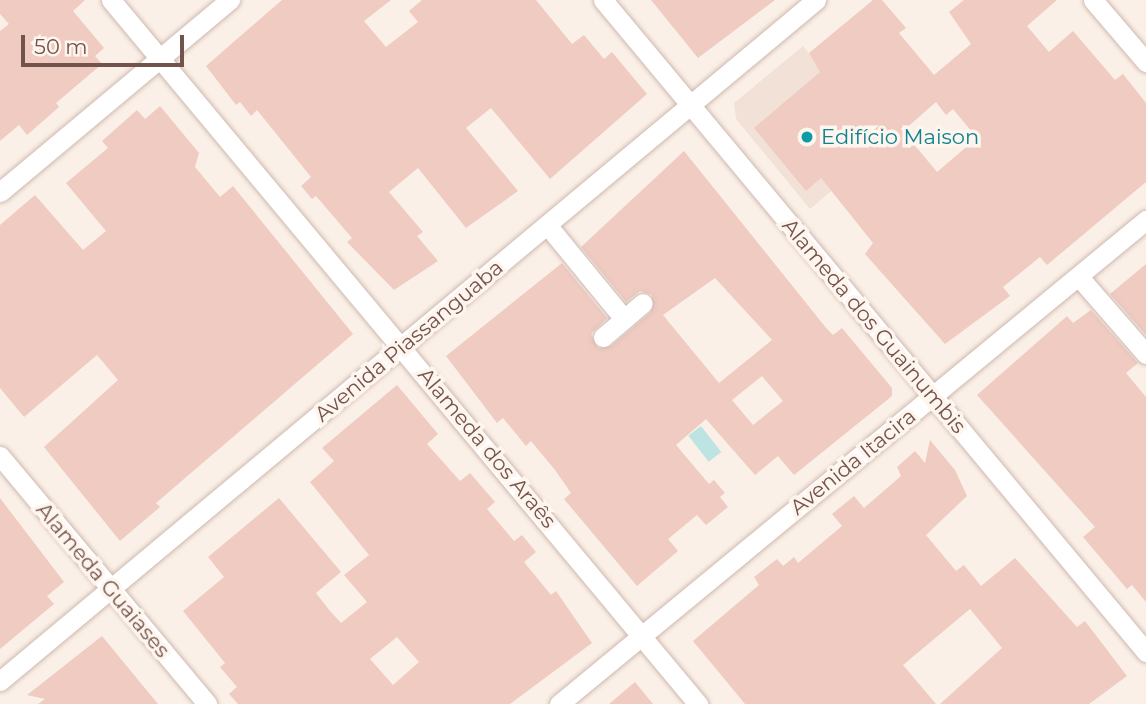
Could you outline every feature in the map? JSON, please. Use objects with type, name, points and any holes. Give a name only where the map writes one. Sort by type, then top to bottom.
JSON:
[{"type":"street","name":"Alameda dos Araês","points":[[111,0],[403,346],[698,704]]},
{"type":"street","points":[[0,192],[230,0]]},
{"type":"street","name":"Alameda dos Guainumbis","points":[[603,0],[1146,652]]},
{"type":"street","name":"Avenida Piassanguaba","points":[[0,681],[816,0]]},
{"type":"street","points":[[1093,0],[1146,62]]},
{"type":"street","name":"Avenida Itacira","points":[[559,704],[1146,220]]},
{"type":"street","points":[[548,226],[624,319]]},
{"type":"street","points":[[1079,276],[1146,354]]},
{"type":"street","points":[[603,337],[643,303]]},
{"type":"street","name":"Alameda Guaiases","points":[[0,456],[207,704]]},
{"type":"shaded area","points":[[803,46],[886,145],[810,209],[736,119],[734,103]]},
{"type":"water","points":[[701,426],[721,452],[709,462],[688,436]]},
{"type":"building","points":[[0,0],[85,0],[73,11],[104,48],[95,56],[102,64],[56,103],[59,107],[27,135],[19,125],[0,141],[0,31],[9,24],[0,14]]},
{"type":"building","points":[[282,0],[391,0],[364,21],[386,47],[418,22],[409,11],[422,0],[536,0],[572,44],[584,35],[604,59],[612,52],[647,94],[550,179],[491,108],[466,128],[518,191],[466,228],[418,168],[389,192],[423,232],[417,236],[438,261],[394,290],[347,242],[352,238],[316,196],[312,199],[301,186],[311,177],[257,110],[251,116],[240,102],[236,105],[206,66]]},
{"type":"building","points":[[651,0],[775,0],[698,58]]},
{"type":"building","points":[[873,0],[882,0],[906,28],[899,33],[934,75],[971,44],[949,12],[964,0],[1057,0],[1027,26],[1049,52],[1073,31],[1115,80],[1123,74],[1146,103],[1146,182],[1047,265],[1040,257],[1003,287],[1010,296],[945,344],[865,254],[873,243],[821,178],[806,191],[754,128],[820,72],[809,53]],"holes":[[[936,102],[946,115],[953,109],[977,138],[937,172],[903,131]]]},
{"type":"building","points":[[160,106],[199,153],[195,167],[220,197],[233,186],[353,334],[156,503],[160,507],[120,541],[44,447],[118,380],[97,355],[24,417],[0,388],[0,225],[35,195],[83,250],[106,231],[66,183],[108,148],[102,141],[137,110],[145,119]]},
{"type":"building","points":[[684,151],[827,329],[833,335],[842,328],[892,388],[892,396],[794,475],[778,456],[755,475],[706,419],[676,445],[709,484],[714,480],[725,493],[720,497],[728,507],[706,525],[697,515],[668,539],[678,551],[637,586],[564,499],[571,493],[531,441],[526,446],[503,418],[497,423],[446,356],[562,263],[607,318],[591,334],[598,348],[611,346],[651,312],[652,295],[640,291],[626,302],[581,247]],"holes":[[[715,278],[772,340],[719,383],[663,315]],[[762,376],[783,401],[753,425],[732,400]]]},
{"type":"building","points":[[1146,264],[1146,335],[1110,294]]},
{"type":"building","points":[[1091,310],[1138,363],[1126,373],[1146,397],[1146,602],[1132,585],[1127,589],[1083,537],[1095,527],[977,395],[1067,316],[1073,323]]},
{"type":"building","points":[[397,385],[438,434],[427,444],[460,481],[470,473],[495,502],[487,509],[514,541],[522,535],[536,552],[524,562],[551,595],[556,591],[592,643],[510,704],[238,704],[229,694],[237,687],[220,667],[225,663],[183,611],[224,577],[208,557],[279,498],[341,572],[316,593],[330,611],[341,623],[367,602],[344,575],[369,555],[310,482],[334,461],[322,448]],"holes":[[[397,637],[419,662],[393,685],[370,659]]]},
{"type":"building","points":[[930,440],[955,470],[967,496],[926,535],[956,571],[964,565],[981,586],[1015,558],[1077,627],[1085,621],[1127,676],[1089,704],[940,704],[1002,648],[970,609],[903,665],[936,704],[745,704],[693,641],[759,585],[754,577],[777,559],[783,566],[794,557],[798,563],[842,526],[832,514],[854,496],[864,508],[901,476],[897,467],[915,451],[925,463]]},
{"type":"building","points":[[0,498],[64,582],[47,596],[54,604],[0,649]]},
{"type":"building","points":[[102,636],[158,704],[38,704],[45,699],[27,695]]},
{"type":"building","points":[[635,682],[653,704],[609,704]]},
{"type":"place","name":"Edifício Maison","points":[[807,137]]}]
